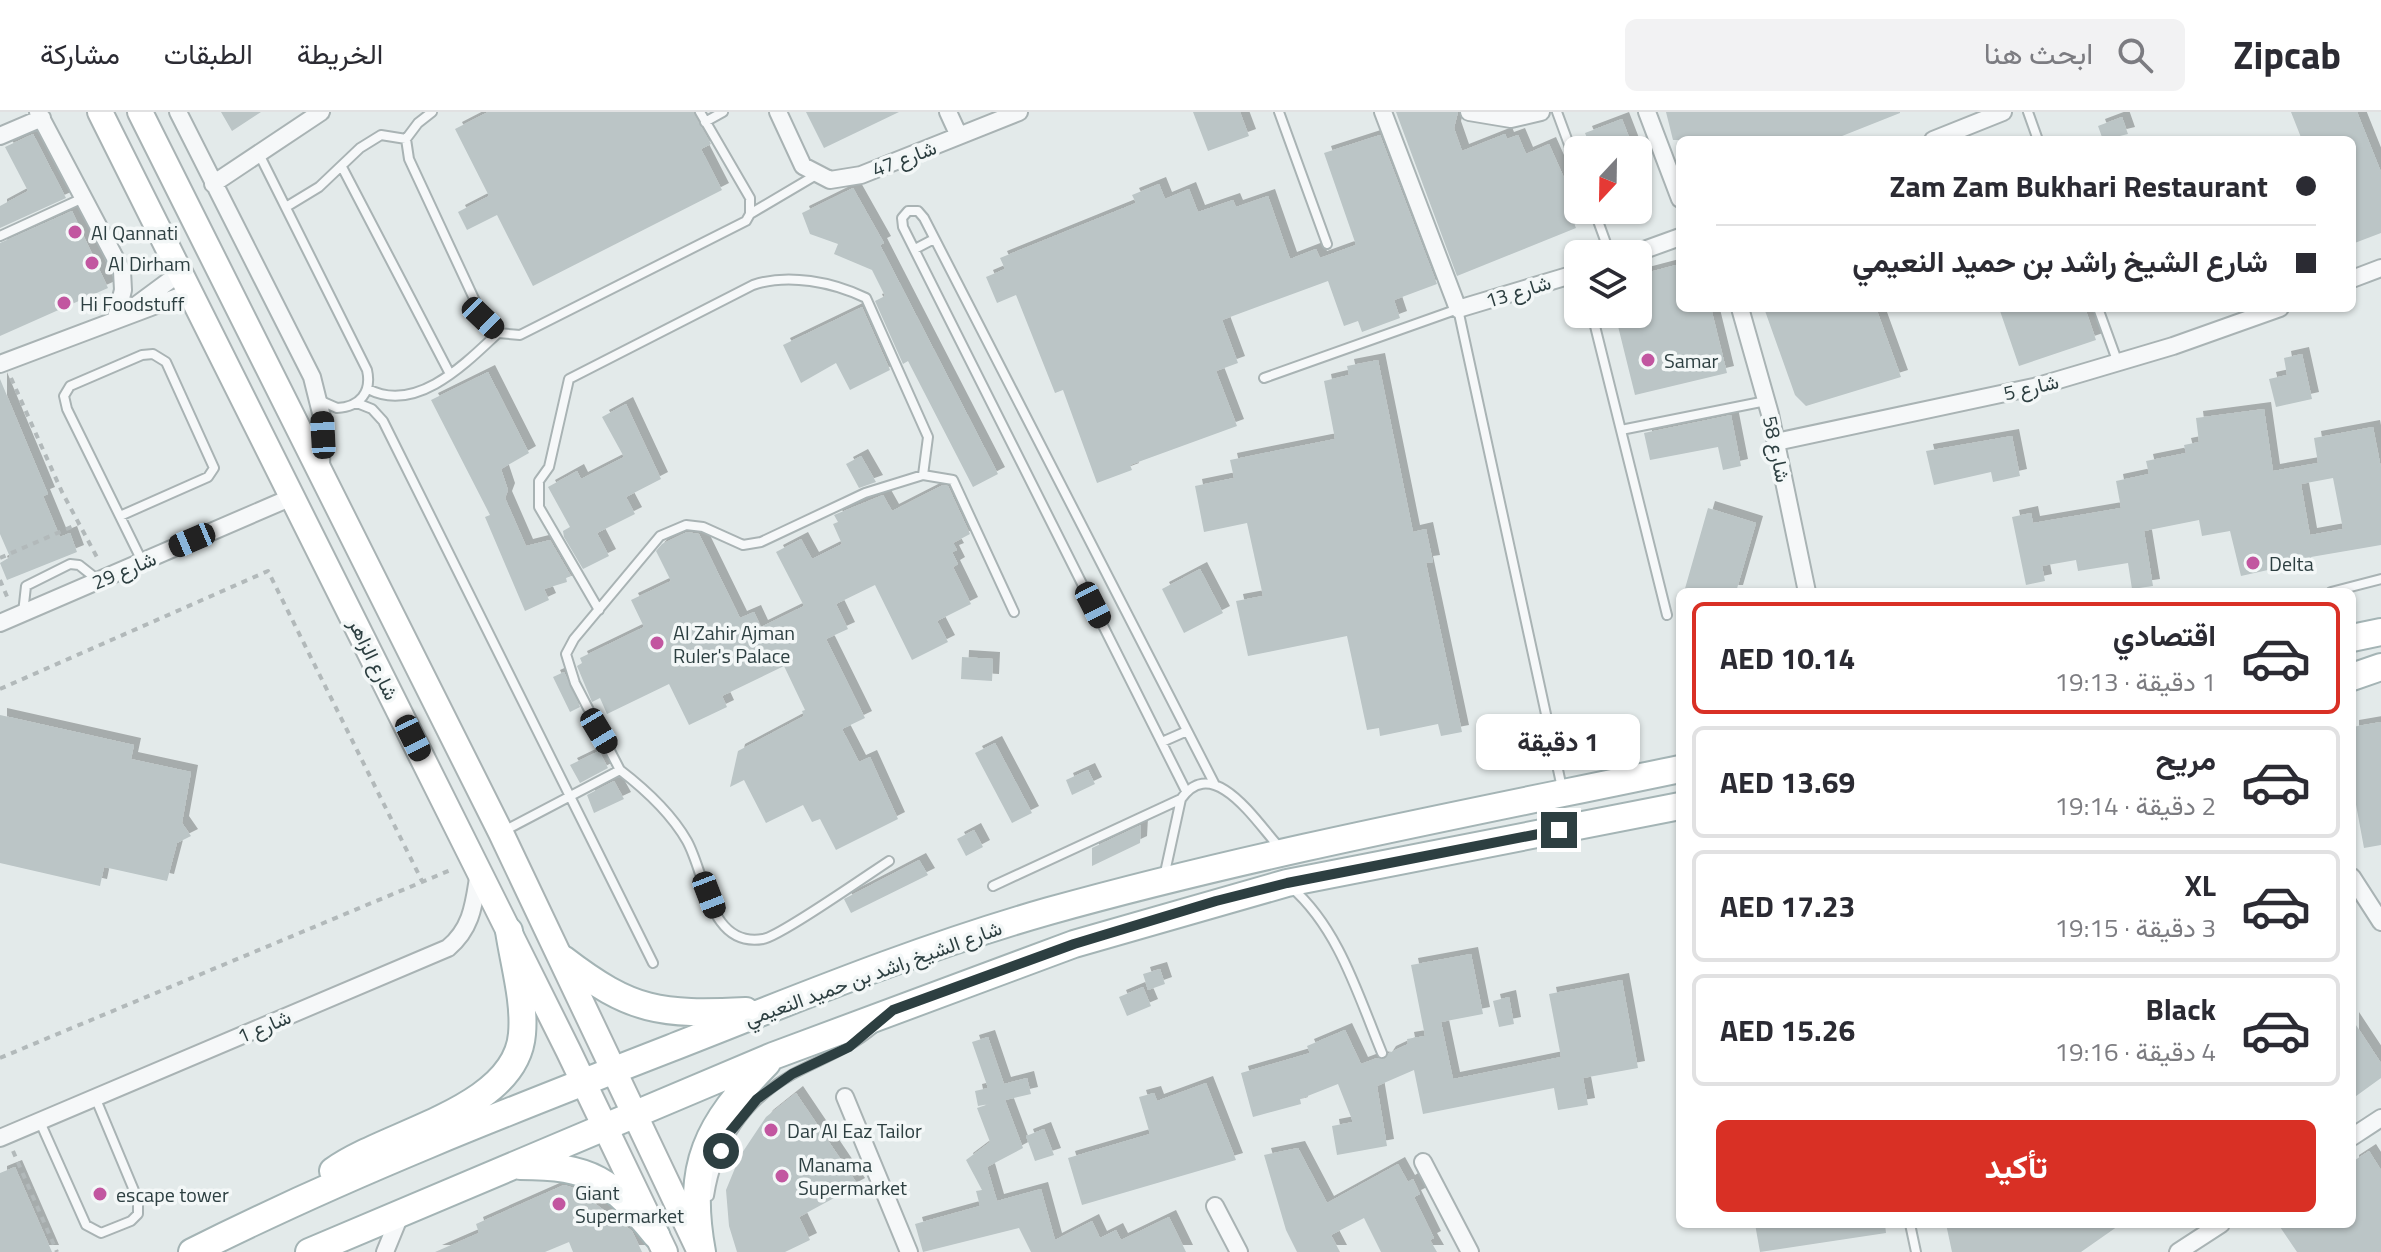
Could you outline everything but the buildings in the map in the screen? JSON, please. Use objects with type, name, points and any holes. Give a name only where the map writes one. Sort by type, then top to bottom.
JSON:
[{"type":"main road","name":"شارع الزاهر","points":[[140,112],[501,833],[634,1113],[704,1244]]},
{"type":"main road","points":[[103,117],[116,113],[130,116],[159,150]]},
{"type":"main road","name":"شارع الزاهر","points":[[103,117],[477,866],[660,1243]]},
{"type":"main road","points":[[338,586],[364,614],[378,616],[389,607]]},
{"type":"main road","points":[[2356,637],[2381,632]]},
{"type":"main road","points":[[2356,678],[2381,667]]},
{"type":"main road","points":[[2356,679],[2381,675]]},
{"type":"main road","name":"شارع الشيخ راشد بن حميد النعيمي","points":[[192,1252],[300,1198],[583,1082],[915,953],[1049,911],[1163,881],[1676,770]]},
{"type":"main road","name":"شارع الشيخ راشد بن حميد النعيمي","points":[[317,1251],[401,1212],[773,1056],[1088,939],[1287,883],[1676,807]]},
{"type":"main road","points":[[300,1198],[365,1151],[479,1099],[498,1085],[518,1053],[522,1038],[509,931]]},
{"type":"main road","points":[[563,959],[615,996],[664,1012],[769,1010]]},
{"type":"main road","points":[[704,1244],[695,1193],[705,1144],[724,1111],[773,1056]]},
{"type":"main road","points":[[508,1167],[566,1167],[601,1179],[624,1196],[660,1243]]},
{"type":"street","points":[[178,112],[312,377],[319,399],[323,435],[321,470]]},
{"type":"street","points":[[213,184],[321,112]]},
{"type":"street","points":[[778,112],[794,153],[816,175]]},
{"type":"street","points":[[948,112],[959,136]]},
{"type":"street","name":"شارع 47","points":[[816,175],[846,180],[1019,112]]},
{"type":"street","points":[[1383,112],[1458,309]]},
{"type":"street","points":[[1469,112],[1511,119],[1541,112]]},
{"type":"street","points":[[1647,112],[1676,188]]},
{"type":"street","points":[[1940,136],[1973,118],[2003,112]]},
{"type":"street","points":[[0,136],[40,115],[122,271],[119,317]]},
{"type":"street","points":[[1652,247],[1676,238]]},
{"type":"street","points":[[2356,277],[2381,268]]},
{"type":"street","name":"شارع 13","points":[[1458,309],[1564,277]]},
{"type":"street","points":[[2,363],[119,317],[186,282]]},
{"type":"street","name":"شارع 58","points":[[1741,312],[1767,401],[1806,588]]},
{"type":"street","name":"شارع 5","points":[[1776,442],[2038,386],[2118,364],[2268,312]]},
{"type":"street","name":"شارع 29","points":[[0,623],[292,497]]},
{"type":"street","name":"شارع 1","points":[[3,1136],[448,948],[458,939],[472,916],[477,866]]},
{"type":"street","points":[[2356,883],[2381,922]]},
{"type":"street","points":[[845,1097],[909,1252]]},
{"type":"street","points":[[2356,1134],[2381,1118]]},
{"type":"street","points":[[1423,1162],[1470,1252]]},
{"type":"street","points":[[1215,1206],[1239,1252]]},
{"type":"street","points":[[385,1252],[401,1212]]},
{"type":"street","points":[[2178,1252],[2215,1228]]},
{"type":"lane","points":[[406,139],[418,123],[432,112]]},
{"type":"lane","points":[[700,112],[750,198],[750,214]]},
{"type":"lane","points":[[705,122],[723,112]]},
{"type":"lane","points":[[1279,112],[1327,244]]},
{"type":"lane","points":[[1557,112],[1566,136]]},
{"type":"lane","points":[[2028,112],[2037,136]]},
{"type":"lane","points":[[286,207],[319,187],[360,148],[381,135],[406,139]]},
{"type":"lane","points":[[406,139],[413,169],[478,308],[498,333],[520,335],[740,226],[750,214],[816,175]]},
{"type":"lane","points":[[259,153],[367,370],[368,389],[357,403]]},
{"type":"lane","points":[[342,167],[450,374]]},
{"type":"lane","points":[[0,236],[84,197]]},
{"type":"lane","points":[[1163,881],[1183,795],[1162,742],[902,223],[908,211],[922,213],[1214,783],[1230,793],[1284,853]]},
{"type":"lane","points":[[915,249],[934,239]]},
{"type":"lane","points":[[599,610],[539,507],[537,494],[539,481],[549,467],[569,379],[753,285],[776,277],[846,288],[866,298],[928,437],[923,475]]},
{"type":"lane","points":[[1264,378],[1458,309],[1563,794]]},
{"type":"lane","points":[[2099,312],[2118,364]]},
{"type":"lane","points":[[1596,328],[1667,615]]},
{"type":"lane","points":[[368,389],[384,397],[413,394],[462,367],[498,333]]},
{"type":"lane","points":[[120,516],[208,477],[214,468],[166,362],[153,354],[142,355],[70,386],[64,396],[64,403],[142,562]]},
{"type":"lane","points":[[319,399],[337,408],[357,403],[372,409],[383,421],[653,963]]},
{"type":"lane","points":[[1621,430],[1767,401]]},
{"type":"lane","points":[[889,861],[765,940],[740,937],[719,922],[687,841],[650,793],[620,770],[575,683],[566,654],[574,639],[660,536],[686,525],[703,527],[743,545],[761,542],[865,493],[923,475],[953,480],[1014,612]]},
{"type":"lane","points":[[23,613],[26,586],[66,566],[79,565],[103,579]]},
{"type":"lane","points":[[2346,588],[2381,579]]},
{"type":"lane","points":[[1162,742],[1187,731]]},
{"type":"lane","points":[[501,833],[620,770]]},
{"type":"lane","points":[[993,886],[1183,795],[1194,785],[1214,783]]},
{"type":"lane","points":[[1287,883],[1319,915],[1330,934],[1382,1053]]},
{"type":"lane","points":[[709,1205],[721,1151],[750,1107],[774,1085],[857,1041],[893,1010]]},
{"type":"lane","points":[[39,1121],[86,1225],[101,1233],[131,1221],[138,1214],[138,1200],[95,1097]]},
{"type":"lane","points":[[1911,1228],[1916,1252]]},
{"type":"lane","points":[[704,1244],[713,1252]]},
{"type":"path","points":[[2,363],[103,579]]},
{"type":"path","points":[[0,558],[78,524]]},
{"type":"path","points":[[0,689],[268,571],[422,881]]},
{"type":"path","points":[[0,1058],[422,881],[477,866]]},
{"type":"path","points":[[3,1136],[57,1252]]},
{"type":"place","name":"Al Qannati","points":[[75,232]]},
{"type":"place","name":"Al Dirham","points":[[92,263]]},
{"type":"place","name":"Hi Foodstuff","points":[[64,303]]},
{"type":"place","name":"Samar","points":[[1648,360]]},
{"type":"place","name":"Delta","points":[[2253,563]]},
{"type":"place","name":"Al Zahir Ajman Ruler's Palace","points":[[657,643]]},
{"type":"place","name":"Dar Al Eaz Tailor","points":[[771,1130]]},
{"type":"place","name":"Manama Supermarket","points":[[782,1176]]},
{"type":"place","name":"escape tower","points":[[100,1194]]},
{"type":"place","name":"Giant Supermarket","points":[[559,1204]]},
{"type":"route","points":[[721,1151],[743,1115],[774,1085],[849,1047],[893,1010],[1004,967],[1145,921],[1287,883],[1559,830]]}]
